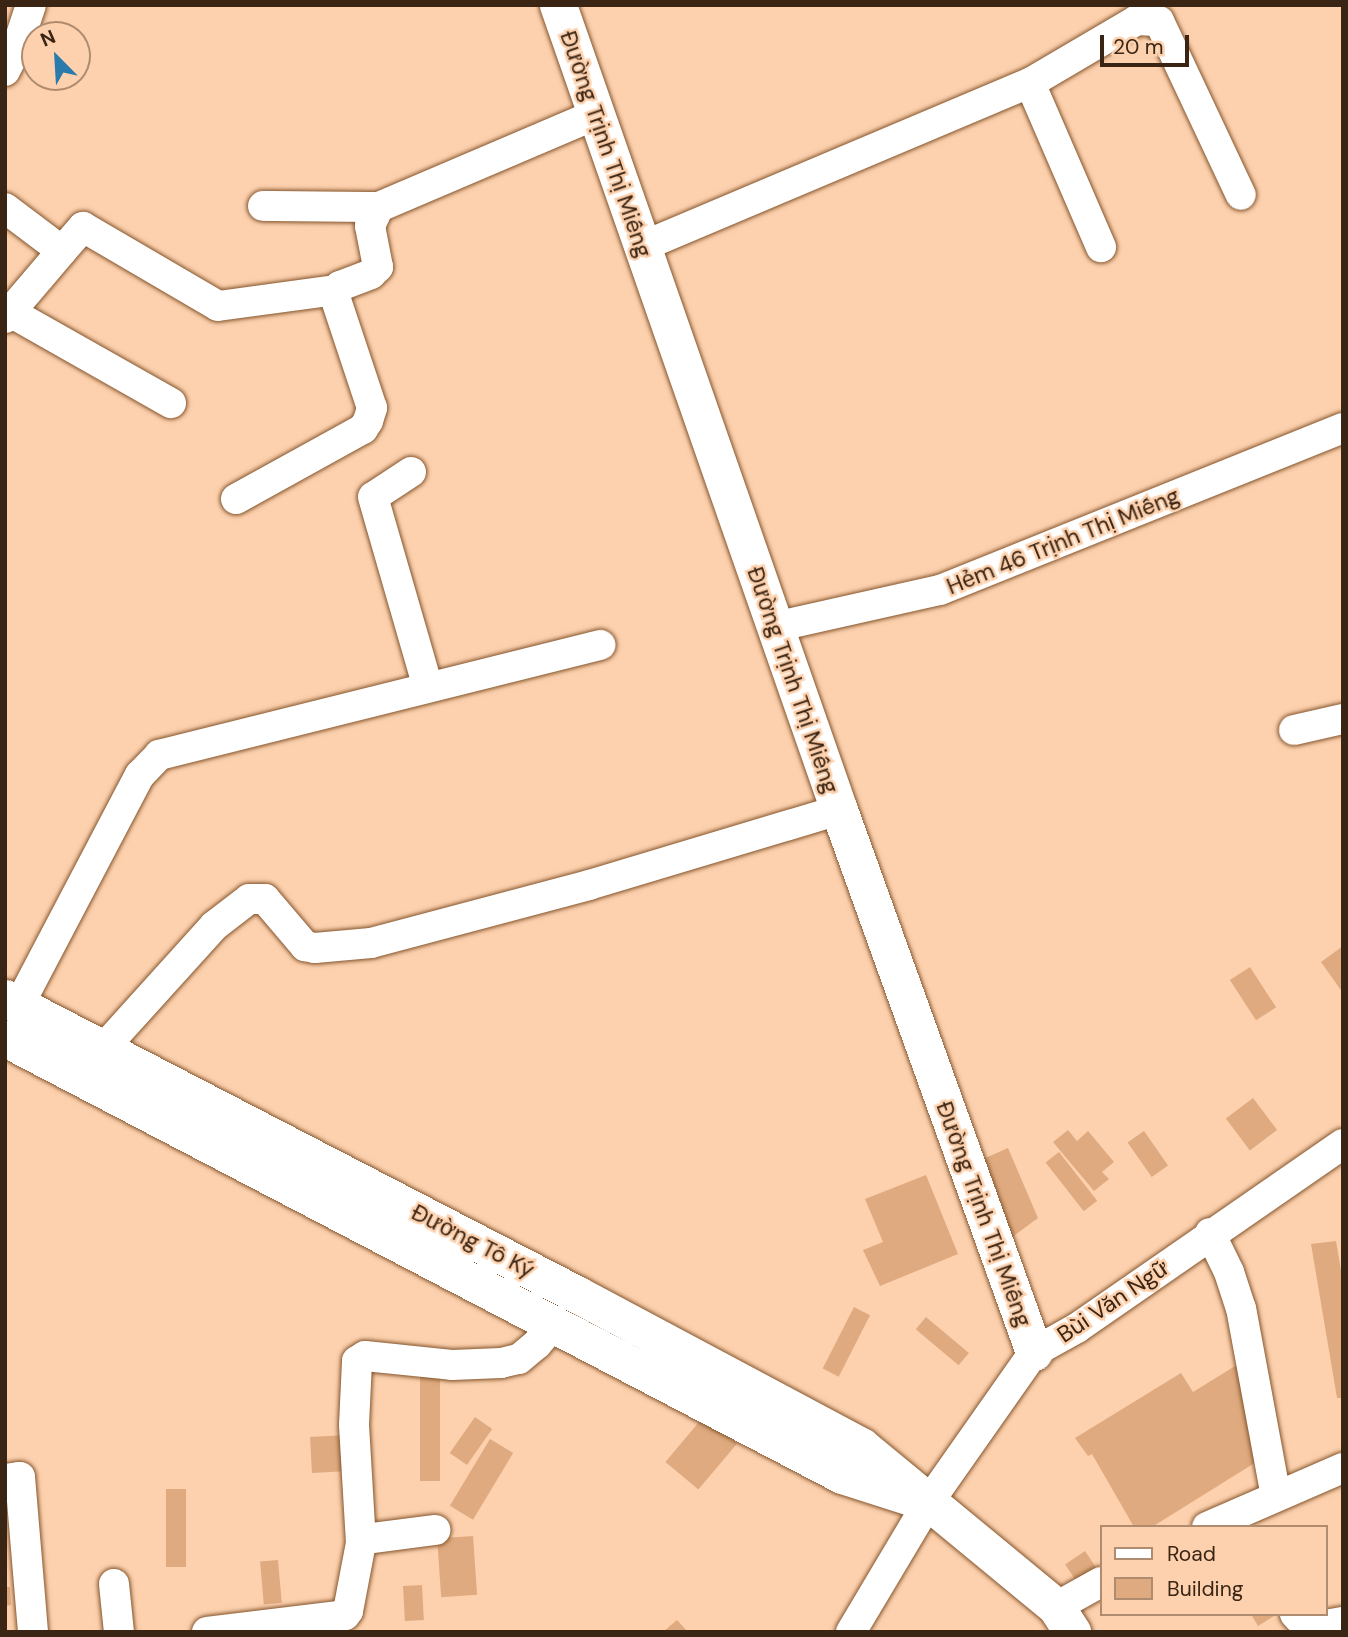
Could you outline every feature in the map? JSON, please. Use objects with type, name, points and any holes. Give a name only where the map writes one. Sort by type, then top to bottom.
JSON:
[{"type":"main road","name":"Đường Trịnh Thị Miếng","points":[[558,5],[774,628],[1034,1352]]},
{"type":"main road","name":"Đường Tô Ký","points":[[12,1002],[578,1295],[849,1439],[1064,1619]]},
{"type":"main road","name":"Đường Tô Ký","points":[[5,1038],[842,1475],[928,1503]]},
{"type":"street","points":[[5,71],[17,47],[31,5]]},
{"type":"street","points":[[641,247],[1030,83],[1137,20],[1159,21],[1241,195]]},
{"type":"street","points":[[1030,83],[1101,247]]},
{"type":"street","points":[[263,206],[379,207],[595,115]]},
{"type":"street","points":[[171,403],[8,315],[83,227],[218,306],[337,290],[378,267],[370,226],[379,207]]},
{"type":"street","points":[[5,208],[62,251]]},
{"type":"street","points":[[236,499],[363,429],[368,421],[372,408],[335,297],[337,290]]},
{"type":"street","name":"Hẻm 46 Trịnh Thị Miếng","points":[[774,628],[940,590],[1343,428]]},
{"type":"street","points":[[411,472],[373,497],[428,687]]},
{"type":"street","points":[[12,1002],[140,775],[159,755],[600,645]]},
{"type":"street","points":[[1294,730],[1343,719]]},
{"type":"street","points":[[102,1049],[214,926],[249,899],[265,899],[306,946],[315,948],[372,943],[589,885],[839,810]]},
{"type":"street","name":"Bùi Văn Ngữ","points":[[851,1632],[928,1503],[1034,1352],[1077,1328],[1343,1143]]},
{"type":"street","points":[[1210,1233],[1241,1308],[1276,1496]]},
{"type":"street","points":[[208,1632],[345,1615],[348,1611],[361,1543],[354,1425],[354,1366],[365,1356],[453,1365],[500,1363],[519,1359],[537,1344],[554,1324]]},
{"type":"street","points":[[1211,1525],[1343,1468]]},
{"type":"street","points":[[5,1479],[20,1476],[33,1632]]},
{"type":"street","points":[[361,1543],[372,1536],[435,1530]]},
{"type":"street","points":[[1064,1619],[1100,1583]]},
{"type":"street","points":[[114,1584],[119,1632]]},
{"type":"street","points":[[1297,1616],[1308,1628],[1343,1622]]},
{"type":"building","points":[[1343,946],[1343,993],[1321,962]]},
{"type":"building","points":[[1250,967],[1276,1007],[1256,1020],[1230,980]]},
{"type":"building","points":[[1253,1098],[1277,1130],[1250,1150],[1226,1118]]},
{"type":"building","points":[[1068,1130],[1077,1141],[1088,1131],[1114,1162],[1102,1172],[1109,1179],[1094,1191],[1053,1142]]},
{"type":"building","points":[[1144,1131],[1168,1165],[1152,1177],[1128,1142]]},
{"type":"building","points":[[1008,1148],[1038,1218],[1003,1244],[972,1164]]},
{"type":"building","points":[[1059,1152],[1097,1201],[1084,1211],[1046,1162]]},
{"type":"building","points":[[926,1175],[958,1254],[880,1286],[863,1250],[883,1242],[865,1199]]},
{"type":"building","points":[[1336,1241],[1343,1282],[1343,1398],[1337,1398],[1311,1244]]},
{"type":"building","points":[[854,1307],[870,1315],[839,1377],[823,1368]]},
{"type":"building","points":[[926,1317],[969,1353],[959,1365],[916,1329]]},
{"type":"building","points":[[1240,1363],[1261,1459],[1155,1525],[1133,1525],[1092,1454],[1088,1456],[1075,1438],[1181,1373],[1193,1392]]},
{"type":"building","points":[[420,1367],[440,1367],[440,1481],[420,1481]]},
{"type":"building","points":[[704,1416],[737,1444],[698,1490],[665,1462]]},
{"type":"building","points":[[475,1417],[492,1429],[467,1465],[450,1453]]},
{"type":"building","points":[[347,1435],[349,1471],[312,1473],[310,1437]]},
{"type":"building","points":[[490,1439],[513,1453],[473,1520],[450,1506]]},
{"type":"building","points":[[166,1489],[186,1489],[186,1567],[166,1567]]},
{"type":"building","points":[[473,1536],[477,1595],[441,1597],[437,1539]]},
{"type":"building","points":[[1085,1551],[1100,1573],[1080,1587],[1065,1564]]},
{"type":"building","points":[[278,1560],[282,1603],[264,1604],[260,1562]]},
{"type":"building","points":[[422,1585],[424,1620],[405,1621],[403,1586]]},
{"type":"building","points":[[5,1587],[10,1587],[11,1605],[5,1606]]},
{"type":"building","points":[[1252,1616],[1274,1616],[1258,1626]]},
{"type":"building","points":[[677,1620],[688,1632],[663,1632]]}]
